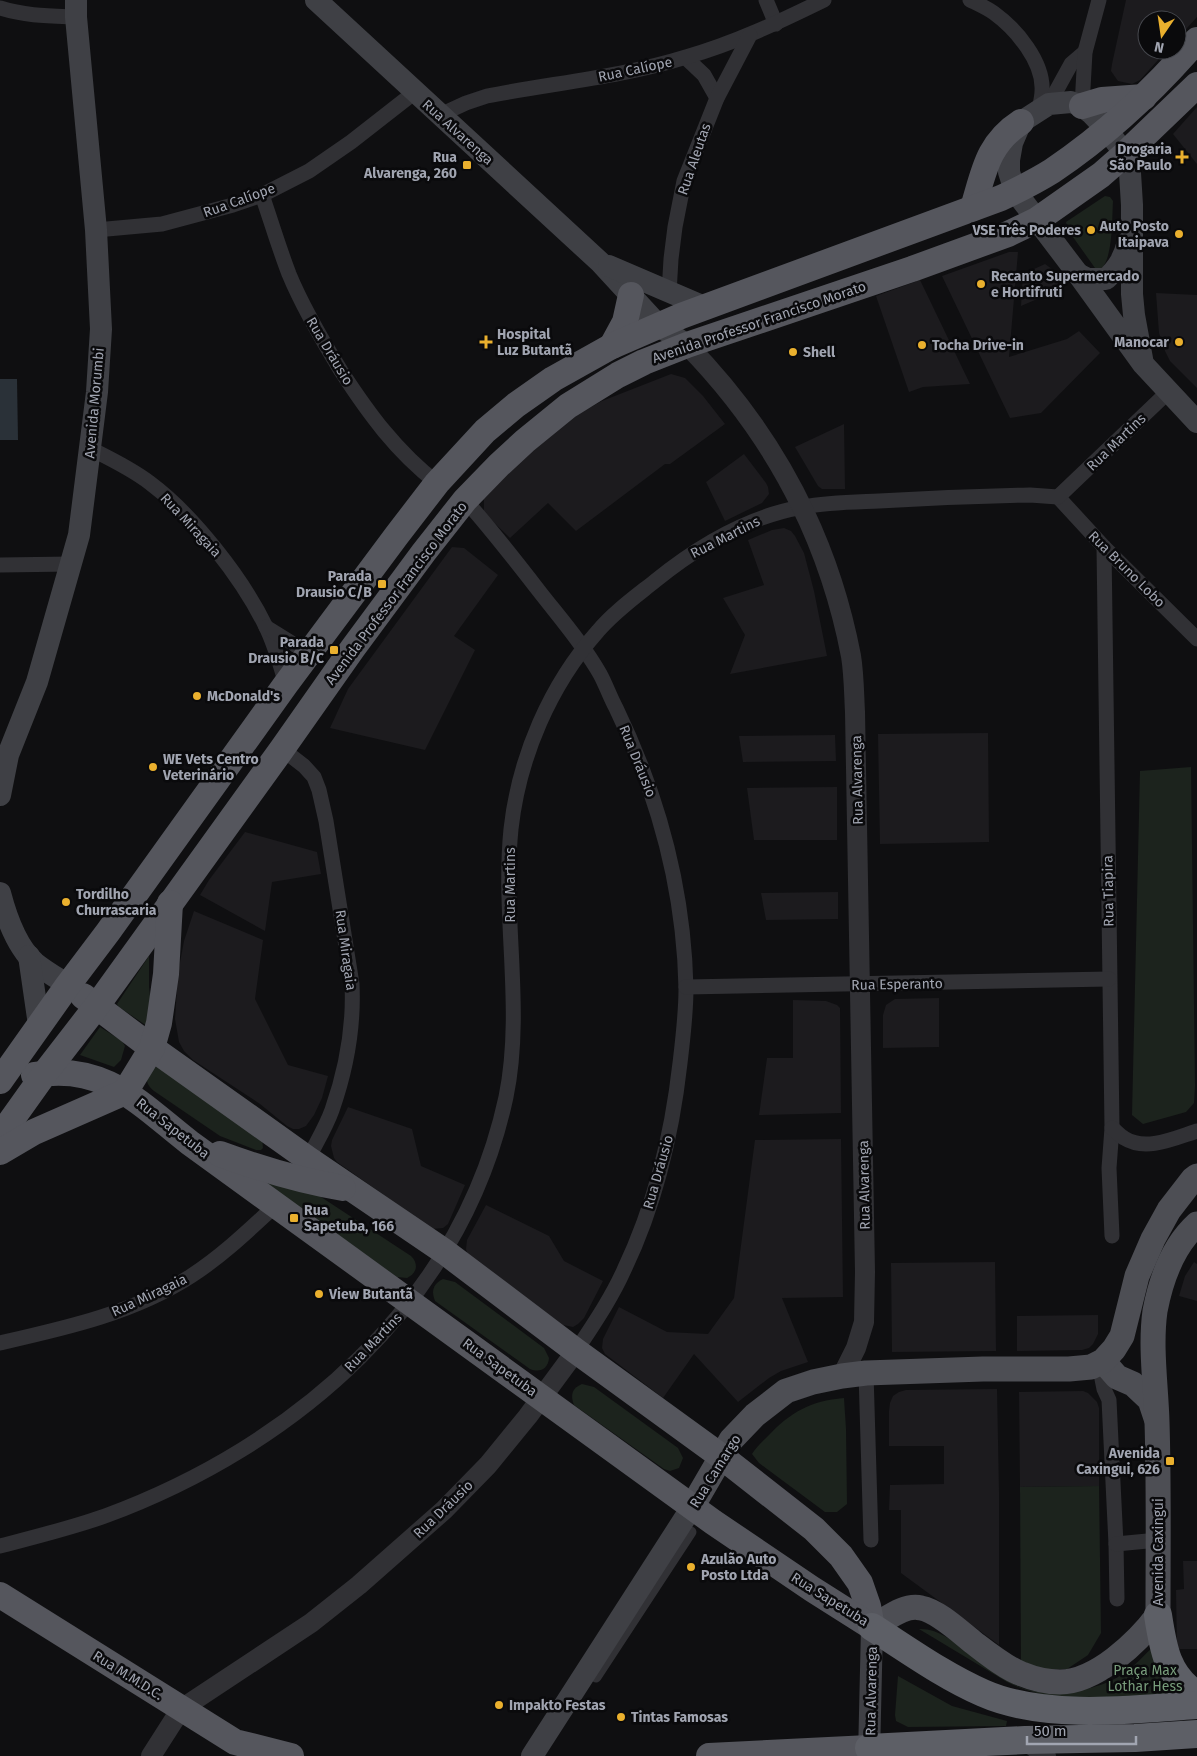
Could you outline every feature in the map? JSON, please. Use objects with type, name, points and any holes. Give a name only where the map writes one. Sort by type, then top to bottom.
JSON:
[{"type":"highway","name":"Avenida Professor Francisco Morato","points":[[0,1081],[311,650],[437,483],[485,431],[516,405],[553,379],[612,346],[659,326],[1001,198],[1050,172],[1107,130],[1144,97],[1197,40]]},
{"type":"highway","name":"Avenida Professor Francisco Morato","points":[[0,1136],[45,1073],[96,1007],[424,552],[465,500],[505,459],[568,406],[644,362],[688,345],[912,269],[1008,234],[1037,220],[1101,175],[1126,154],[1197,85]]},
{"type":"highway","points":[[1082,106],[1102,100],[1144,97]]},
{"type":"highway","points":[[973,208],[987,162],[993,149],[1001,138],[1036,112]]},
{"type":"highway","points":[[612,346],[625,322],[631,295]]},
{"type":"highway","points":[[0,1152],[34,1132],[125,1092],[152,1048],[166,974],[170,904]]},
{"type":"highway","name":"Rua Sapetuba","points":[[68,985],[173,1064],[445,1252],[576,1351],[722,1457],[814,1529],[840,1556],[860,1583],[868,1606],[872,1627]]},
{"type":"highway","points":[[160,1012],[164,1041],[173,1064]]},
{"type":"highway","name":"Rua Sapetuba","points":[[0,1081],[45,1073],[82,1075],[106,1081],[125,1092],[190,1143],[692,1507],[812,1589],[872,1627]]},
{"type":"highway","points":[[190,1143],[264,1170],[308,1182],[354,1190]]},
{"type":"highway","name":"Rua M.M.D.C.","points":[[0,1595],[234,1742]]},
{"type":"highway","points":[[1158,1615],[1164,1650],[1172,1670],[1183,1684],[1197,1695]]},
{"type":"highway","points":[[872,1627],[947,1674],[984,1694],[1014,1703],[1077,1712],[1197,1705]]},
{"type":"highway","points":[[709,1756],[869,1752],[944,1744],[1035,1748],[1197,1734]]},
{"type":"highway","points":[[234,1742],[291,1756]]},
{"type":"highway","points":[[906,1756],[919,1750],[936,1749],[944,1744]]},
{"type":"main road","name":"Rua Alvarenga","points":[[318,1],[602,263],[659,326],[688,345]]},
{"type":"main road","name":"Avenida Morumbi","points":[[0,795],[8,755],[36,682],[79,535],[97,392],[101,330],[96,230],[76,9]]},
{"type":"main road","points":[[1143,364],[1132,294],[1130,179],[1126,154],[1107,130],[1082,106],[1071,102],[1036,112],[1012,144],[1009,172],[1015,191],[1143,364],[1197,422]]},
{"type":"main road","points":[[1078,274],[1088,279],[1106,279],[1124,258],[1132,231]]},
{"type":"main road","name":"Rua Alvarenga","points":[[602,263],[707,308]]},
{"type":"main road","points":[[1,902],[12,929],[29,956],[35,963],[68,985]]},
{"type":"main road","points":[[29,956],[40,1025]]},
{"type":"main road","points":[[1157,1423],[1150,1400],[1133,1384],[1106,1373],[1114,1349],[1122,1336],[1137,1276],[1152,1239],[1169,1210],[1197,1176]]},
{"type":"main road","name":"Avenida Caxingui","points":[[872,1627],[908,1607],[922,1608],[935,1614],[983,1650],[1020,1674],[1042,1680],[1062,1682],[1094,1672],[1115,1659],[1134,1643],[1158,1615],[1157,1423],[1153,1335],[1155,1313],[1165,1273],[1175,1253],[1197,1224]]},
{"type":"main road","name":"Rua Camargo","points":[[532,1756],[692,1507],[731,1440],[756,1415],[786,1391],[813,1382],[854,1375],[983,1369],[1069,1369],[1091,1367],[1106,1373]]},
{"type":"main road","name":"Rua Alvarenga","points":[[869,1752],[872,1627]]},
{"type":"street","points":[[766,0],[776,24]]},
{"type":"street","name":"Rua Calíope","points":[[440,115],[487,96],[637,70],[686,58],[750,35],[824,0]]},
{"type":"street","points":[[970,0],[993,12],[1021,38],[1039,71],[1042,83],[1036,112]]},
{"type":"street","points":[[1082,106],[1085,52],[1099,0]]},
{"type":"street","points":[[0,8],[12,12],[40,16],[76,9]]},
{"type":"street","name":"Rua Aleutas","points":[[669,293],[674,235],[684,181],[717,98],[750,35]]},
{"type":"street","points":[[1036,112],[1056,88],[1071,64],[1085,52]]},
{"type":"street","points":[[686,58],[704,75],[717,98]]},
{"type":"street","name":"Rua Calíope","points":[[96,230],[162,224],[262,195],[309,171],[351,142],[415,92]]},
{"type":"street","name":"Rua Dráusio","points":[[262,195],[289,273],[305,309],[323,342],[366,408],[400,450],[421,471],[437,483]]},
{"type":"street","name":"Rua Alvarenga","points":[[688,345],[708,366],[757,428],[772,450],[802,507],[818,540],[842,615],[851,658],[856,712],[865,1272],[864,1322],[856,1348],[854,1375],[871,1540]]},
{"type":"street","name":"Rua Martins","points":[[0,1546],[102,1517],[144,1500],[232,1457],[272,1431],[331,1386],[376,1342],[410,1302],[445,1252],[472,1201],[488,1160],[506,1096],[510,1074],[513,1038],[508,866],[518,786],[538,726],[559,685],[599,630],[618,611],[679,561],[725,535],[768,516],[802,507],[906,499],[1030,495],[1058,497],[1168,392]]},
{"type":"street","name":"Rua Miragaia","points":[[91,449],[126,466],[151,483],[208,539],[266,627],[286,684]]},
{"type":"street","name":"Rua Bruno Lobo","points":[[1058,497],[1104,547],[1197,639]]},
{"type":"street","name":"Rua Dráusio","points":[[181,1709],[311,1623],[359,1585],[444,1510],[488,1465],[576,1351],[603,1309],[637,1241],[662,1167],[677,1089],[685,1022],[686,987],[672,869],[658,814],[644,770],[601,676],[584,649],[465,500]]},
{"type":"street","name":"Rua Tiapira","points":[[1104,547],[1112,1128],[1109,1168],[1112,1236]]},
{"type":"street","points":[[0,565],[72,564]]},
{"type":"street","name":"Rua Miragaia","points":[[266,627],[295,645],[311,650]]},
{"type":"street","name":"Rua Miragaia","points":[[282,749],[304,766],[314,777],[319,790],[326,821],[352,984],[353,1005],[350,1034],[341,1080],[331,1112],[308,1159]]},
{"type":"street","name":"Rua Esperanto","points":[[686,987],[1109,978]]},
{"type":"street","points":[[1112,1128],[1125,1138],[1144,1143],[1165,1142],[1197,1131]]},
{"type":"street","name":"Rua Miragaia","points":[[0,1343],[92,1320],[176,1286],[215,1259],[276,1205]]},
{"type":"street","points":[[1106,1373],[1116,1544],[1117,1599]]},
{"type":"street","points":[[544,1756],[691,1532]]},
{"type":"street","points":[[1116,1544],[1158,1540]]},
{"type":"street","points":[[151,1756],[181,1709]]},
{"type":"street","name":"Rua M.M.D.C.","points":[[234,1742],[257,1756]]},
{"type":"shaded area","points":[[1126,0],[1197,0],[1197,17],[1187,28],[1187,10],[1137,10],[1137,60],[1158,60],[1140,80],[1132,84],[1118,81],[1111,71]]},
{"type":"shaded area","points":[[1197,107],[1197,164],[1173,134]]},
{"type":"shaded area","points":[[1009,252],[1018,252],[1009,357],[1067,339],[1079,331],[1100,353],[1041,413],[1010,418],[942,276]]},
{"type":"shaded area","points":[[1045,264],[1056,272],[1063,288],[1021,306],[1023,274]]},
{"type":"shaded area","name":"Tocha Drive-in","points":[[920,280],[970,384],[923,387],[909,392],[876,296]]},
{"type":"shaded area","name":"Manocar","points":[[1156,293],[1197,295],[1197,388],[1170,361],[1165,351],[1159,333]]},
{"type":"shaded area","points":[[671,374],[685,378],[703,396],[725,424],[670,464],[665,464],[576,531],[548,503],[510,538],[484,513],[484,499],[518,463],[580,413],[602,401]]},
{"type":"shaded area","points":[[0,379],[17,379],[18,440],[0,440]]},
{"type":"shaded area","points":[[844,424],[845,489],[822,489],[818,486],[795,447]]},
{"type":"shaded area","points":[[744,454],[766,483],[769,494],[762,503],[725,521],[706,482]]},
{"type":"shaded area","points":[[784,528],[791,531],[795,536],[804,553],[827,656],[730,674],[745,635],[723,598],[764,585],[748,540],[772,530]]},
{"type":"shaded area","points":[[452,547],[464,548],[498,575],[454,636],[475,650],[425,750],[330,728],[348,689]]},
{"type":"shaded area","points":[[988,733],[989,842],[880,844],[878,734]]},
{"type":"shaded area","points":[[835,735],[836,761],[743,762],[739,736]]},
{"type":"shaded area","points":[[837,787],[837,840],[754,840],[747,788]]},
{"type":"shaded area","points":[[245,832],[317,852],[321,874],[272,882],[265,931],[200,895]]},
{"type":"shaded area","points":[[838,892],[838,919],[766,920],[761,893]]},
{"type":"shaded area","points":[[194,911],[263,940],[255,999],[288,1065],[328,1076],[322,1098],[306,1126],[293,1129],[287,1126],[260,1104],[193,1060],[184,1051],[179,1042],[175,1019],[178,973],[184,941]]},
{"type":"shaded area","points":[[939,998],[939,1047],[883,1048],[883,1015],[886,1005],[895,999]]},
{"type":"shaded area","points":[[793,1000],[826,1001],[840,1008],[841,1113],[759,1115],[767,1058],[793,1058]]},
{"type":"shaded area","points":[[348,1107],[412,1129],[421,1166],[465,1185],[448,1224],[443,1228],[432,1229],[337,1162],[331,1146],[332,1140]]},
{"type":"shaded area","points":[[841,1139],[843,1297],[782,1298],[808,1362],[781,1371],[738,1402],[694,1354],[663,1398],[605,1354],[602,1348],[603,1339],[619,1307],[667,1332],[708,1334],[734,1298],[755,1140]]},
{"type":"shaded area","points":[[486,1205],[549,1236],[564,1261],[603,1281],[584,1318],[578,1324],[573,1327],[563,1325],[468,1256],[466,1249],[467,1240]]},
{"type":"shaded area","points":[[995,1262],[996,1351],[892,1352],[891,1263]]},
{"type":"shaded area","points":[[1194,1262],[1197,1264],[1197,1301],[1179,1296],[1185,1276]]},
{"type":"shaded area","points":[[1098,1315],[1098,1334],[1089,1348],[1082,1350],[1017,1351],[1017,1316]]},
{"type":"shaded area","points":[[997,1389],[999,1645],[901,1573],[901,1510],[889,1510],[890,1485],[944,1484],[944,1446],[889,1446],[889,1411],[893,1396],[906,1390]]},
{"type":"shaded area","points":[[1083,1391],[1088,1393],[1097,1402],[1099,1408],[1099,1486],[1020,1487],[1019,1392]]},
{"type":"shaded area","points":[[1183,1561],[1197,1561],[1197,1649],[1177,1649],[1176,1590],[1184,1589]]},
{"type":"green space","points":[[1105,196],[1110,197],[1113,201],[1110,246],[1106,262],[1102,268],[1095,268],[1068,230],[1066,222]]},
{"type":"green space","points":[[1191,767],[1194,1103],[1186,1112],[1143,1124],[1132,1115],[1140,771]]},
{"type":"green space","points":[[149,956],[149,987],[153,1021],[147,1026],[117,1004]]},
{"type":"green space","points":[[100,1027],[122,1041],[125,1046],[121,1060],[114,1067],[80,1055]]},
{"type":"green space","points":[[157,1066],[262,1139],[263,1148],[256,1150],[220,1136],[154,1091],[148,1084],[147,1075]]},
{"type":"green space","points":[[258,1178],[318,1195],[411,1256],[416,1265],[415,1271],[407,1278],[397,1277]]},
{"type":"green space","points":[[443,1279],[455,1282],[544,1348],[549,1358],[547,1365],[537,1371],[530,1369],[435,1301],[434,1288]]},
{"type":"green space","points":[[582,1384],[594,1387],[678,1448],[683,1458],[679,1468],[670,1471],[664,1469],[574,1405],[573,1392]]},
{"type":"green space","points":[[844,1398],[847,1504],[837,1512],[825,1512],[759,1463],[752,1454],[776,1428],[793,1414],[811,1405]]},
{"type":"green space","points":[[1099,1486],[1101,1633],[1088,1655],[1067,1669],[1043,1669],[1021,1662],[1020,1487]]},
{"type":"green space","name":"Praça Max Lothar Hess","points":[[919,1629],[926,1629],[944,1636],[1013,1684],[1032,1691],[1045,1692],[1059,1693],[1087,1689],[1113,1680],[1132,1668],[1154,1646],[1174,1694],[1111,1698],[1067,1698],[1026,1690],[1007,1682]]},
{"type":"green space","points":[[898,1676],[952,1706],[1007,1721],[1006,1726],[908,1727],[896,1721]]},
{"type":"place","name":"Drogaria São Paulo","points":[[1182,157]]},
{"type":"place","name":"Rua Alvarenga, 260","points":[[467,165]]},
{"type":"place","name":"VSE Três Poderes","points":[[1091,230]]},
{"type":"place","name":"Auto Posto Itaipava","points":[[1179,234]]},
{"type":"place","name":"Recanto Supermercado e Hortifruti","points":[[981,284]]},
{"type":"place","name":"Hospital Luz Butantã","points":[[486,342]]},
{"type":"place","name":"Manocar","points":[[1179,342]]},
{"type":"place","name":"Tocha Drive-in","points":[[922,345]]},
{"type":"place","name":"Shell","points":[[793,352]]},
{"type":"place","name":"Parada Drausio C/B","points":[[382,584]]},
{"type":"place","name":"Parada Drausio B/C","points":[[334,650]]},
{"type":"place","name":"McDonald's","points":[[197,696]]},
{"type":"place","name":"WE Vets Centro Veterinário","points":[[153,767]]},
{"type":"place","name":"Tordilho Churrascaria","points":[[66,902]]},
{"type":"place","name":"Rua Sapetuba, 166","points":[[294,1218]]},
{"type":"place","name":"View Butantã","points":[[319,1294]]},
{"type":"place","name":"Avenida Caxingui, 626","points":[[1170,1461]]},
{"type":"place","name":"Azulão Auto Posto Ltda","points":[[691,1567]]},
{"type":"place","name":"Impakto Festas","points":[[499,1705]]},
{"type":"place","name":"Tintas Famosas","points":[[621,1717]]}]
